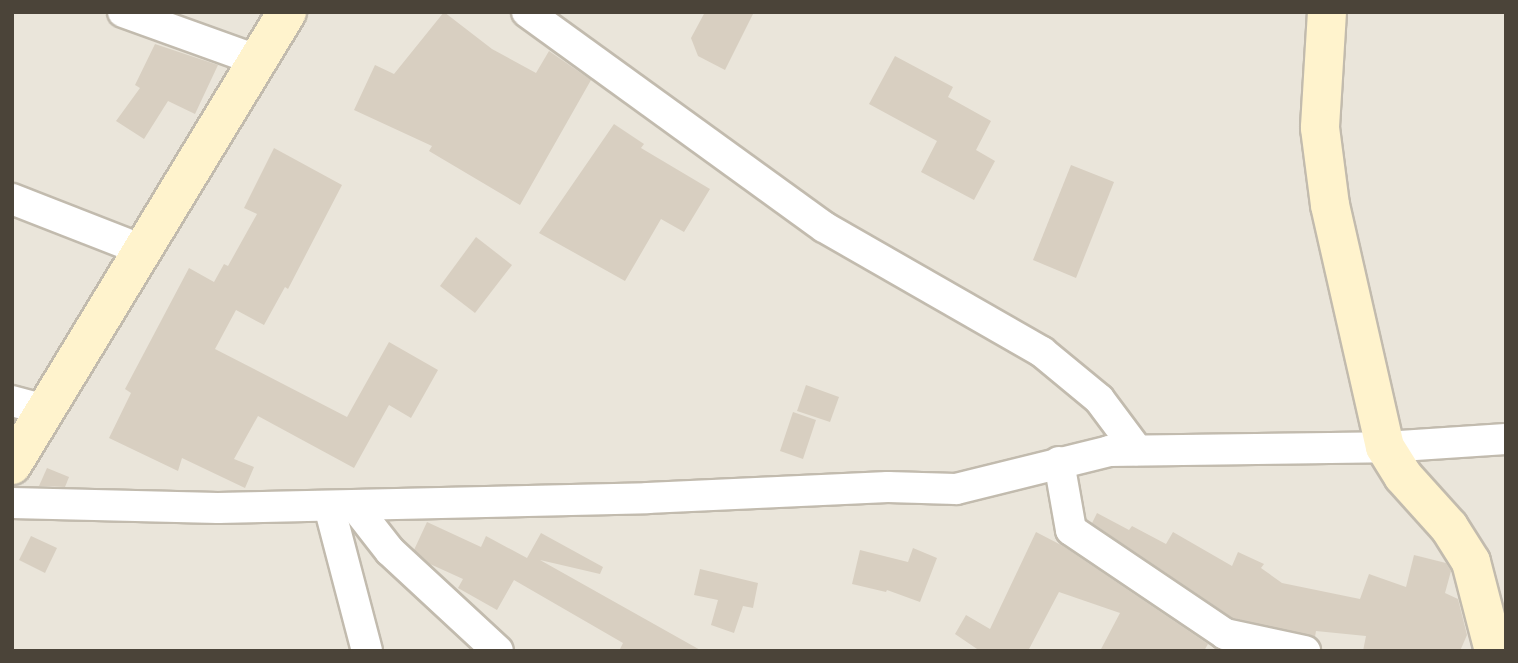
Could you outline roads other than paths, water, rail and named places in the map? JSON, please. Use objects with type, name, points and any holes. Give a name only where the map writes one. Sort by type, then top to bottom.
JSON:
[{"type":"street","points":[[122,12],[259,61]]},
{"type":"street","points":[[12,465],[29,406],[143,250],[286,12]]},
{"type":"street","points":[[527,12],[824,227],[1042,352],[1098,399],[1137,450]]},
{"type":"street","points":[[1327,12],[1320,128],[1329,205],[1385,447],[1403,476],[1449,527],[1472,562],[1494,651]]},
{"type":"street","points":[[12,199],[143,250]]},
{"type":"street","points":[[12,503],[218,508],[647,498],[888,487],[956,489],[1059,462],[1110,452],[1385,447],[1506,439]]},
{"type":"street","points":[[1059,462],[1072,530],[1219,643],[1305,651]]},
{"type":"street","points":[[341,505],[367,651]]},
{"type":"street","points":[[341,505],[498,651]]}]
